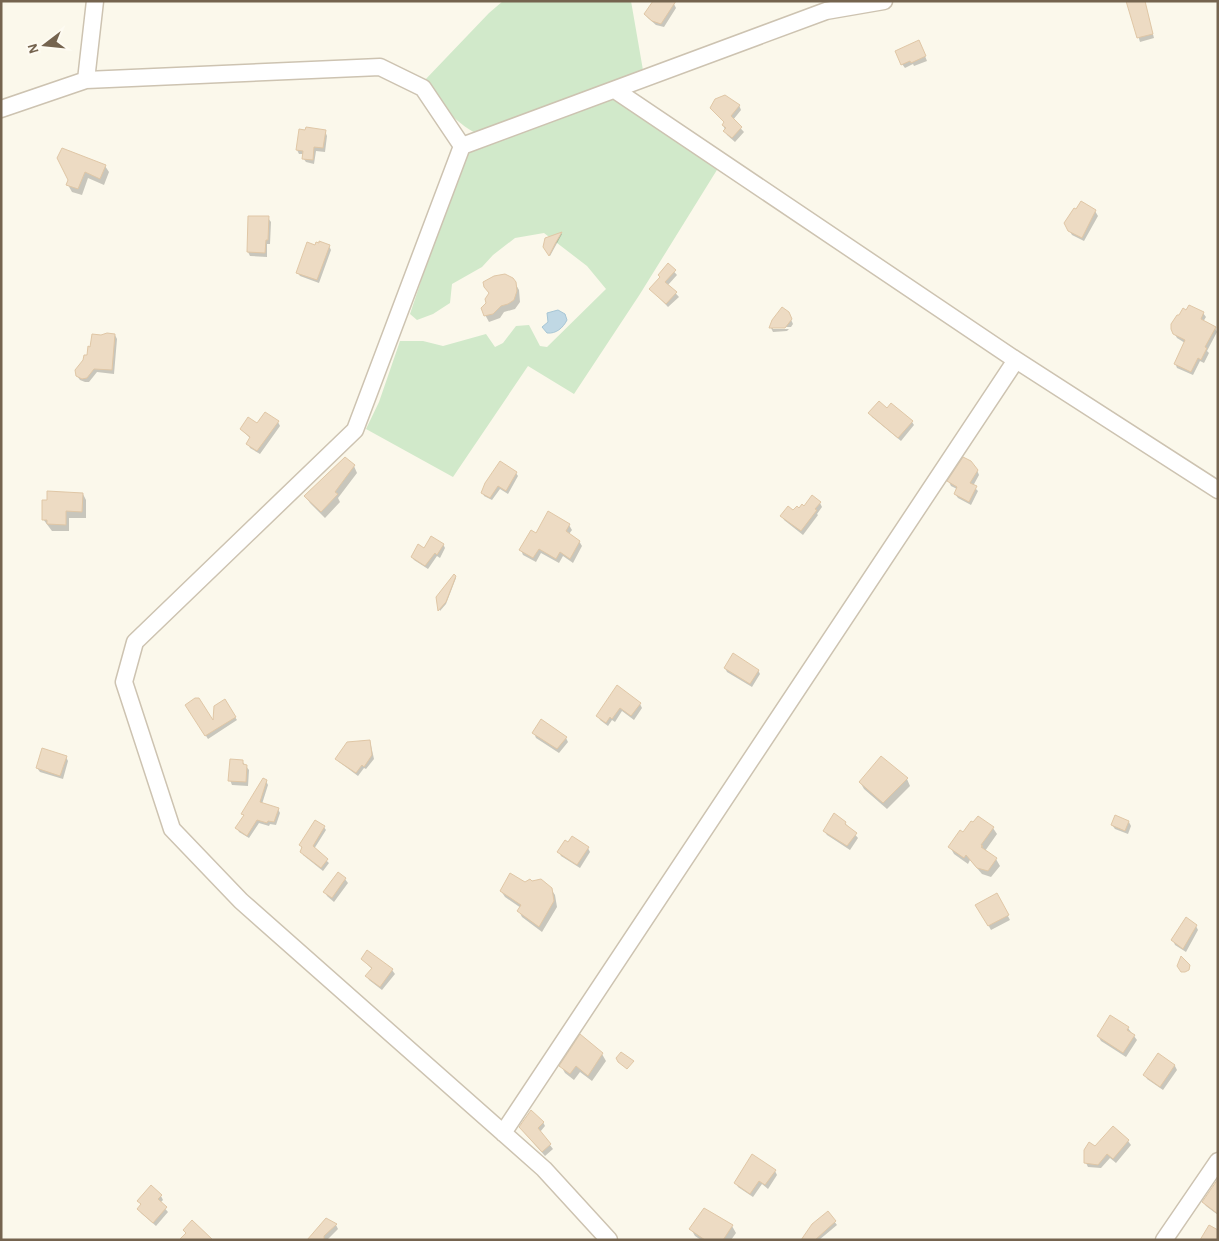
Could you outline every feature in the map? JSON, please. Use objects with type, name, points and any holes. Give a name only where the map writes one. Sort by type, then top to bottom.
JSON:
[{"type":"street","points":[[86,80],[95,1]]},
{"type":"street","points":[[609,1240],[544,1169],[241,901],[172,829],[124,682],[135,642],[355,430],[462,146],[826,11],[884,1]]},
{"type":"street","points":[[1,109],[86,80],[380,67],[423,88],[462,146]]},
{"type":"street","points":[[615,90],[1016,360],[1218,490]]},
{"type":"street","points":[[503,1133],[1016,360]]},
{"type":"street","points":[[1164,1240],[1218,1161]]},
{"type":"green space","points":[[503,1],[631,1],[644,76],[476,133],[461,124],[446,110],[424,81],[489,13]]},
{"type":"green space","points":[[614,96],[720,165],[640,294],[574,394],[528,366],[453,477],[366,429],[379,402],[400,341],[423,341],[443,346],[486,334],[495,347],[503,343],[516,326],[529,325],[540,346],[547,347],[606,289],[587,266],[544,233],[515,238],[493,255],[482,267],[452,284],[450,303],[433,314],[417,320],[410,314],[451,191],[467,154],[472,149]]},
{"type":"water","points":[[558,310],[565,314],[567,320],[559,330],[547,333],[542,327],[548,322],[547,313]]},
{"type":"building","points":[[653,1],[676,1],[661,24],[652,21],[644,14]]},
{"type":"building","points":[[1126,1],[1145,1],[1153,34],[1137,38]]},
{"type":"building","points":[[919,40],[926,56],[911,63],[910,61],[901,65],[895,51]]},
{"type":"building","points":[[725,95],[740,105],[731,116],[742,127],[732,138],[723,131],[726,128],[722,125],[724,122],[710,108],[715,99]]},
{"type":"building","points":[[306,127],[326,130],[323,148],[314,147],[313,160],[302,159],[303,151],[296,150],[299,129],[305,130]]},
{"type":"building","points":[[62,148],[106,165],[100,179],[85,172],[78,189],[66,185],[68,180],[57,158]]},
{"type":"building","points":[[1081,201],[1096,210],[1082,238],[1068,231],[1064,223]]},
{"type":"building","points":[[248,216],[269,216],[268,240],[266,240],[265,253],[247,252]]},
{"type":"building","points":[[562,232],[549,256],[543,247],[545,238]]},
{"type":"building","points":[[319,241],[330,245],[317,280],[296,273],[307,242],[315,245]]},
{"type":"building","points":[[668,263],[676,270],[665,282],[677,292],[666,304],[649,289],[660,277],[658,275]]},
{"type":"building","points":[[505,274],[516,282],[517,291],[514,300],[501,306],[493,314],[484,316],[481,308],[486,303],[485,299],[489,293],[484,287],[483,282],[494,276]]},
{"type":"building","points":[[1189,305],[1204,312],[1201,319],[1216,327],[1205,347],[1207,348],[1201,360],[1198,358],[1191,372],[1174,364],[1185,340],[1173,334],[1171,329],[1171,324],[1177,315],[1179,315],[1183,308],[1186,310]]},
{"type":"building","points":[[782,307],[789,312],[792,319],[785,328],[769,328],[772,320]]},
{"type":"building","points":[[107,333],[115,334],[112,370],[94,369],[87,378],[82,379],[76,376],[75,370],[83,360],[84,355],[87,355],[92,334],[101,335]]},
{"type":"building","points":[[879,401],[887,408],[891,403],[913,421],[898,438],[868,413]]},
{"type":"building","points":[[265,412],[279,421],[257,451],[246,444],[250,437],[240,429],[248,417],[257,423]]},
{"type":"building","points":[[345,457],[355,465],[335,492],[338,494],[321,512],[304,496]]},
{"type":"building","points":[[963,457],[971,461],[978,470],[970,483],[977,486],[969,502],[954,494],[957,487],[947,481]]},
{"type":"building","points":[[500,461],[517,472],[506,491],[498,486],[490,498],[481,493],[485,483]]},
{"type":"building","points":[[47,491],[83,493],[82,512],[66,511],[66,525],[47,524],[47,520],[42,520],[42,500],[47,500]]},
{"type":"building","points":[[812,495],[821,502],[801,531],[780,516],[788,506],[793,510],[797,506],[799,508],[802,504],[804,506]]},
{"type":"building","points":[[548,511],[570,524],[566,531],[580,541],[570,559],[560,552],[556,559],[539,549],[533,558],[519,550],[531,530],[536,533]]},
{"type":"building","points":[[431,536],[444,544],[437,555],[435,553],[425,566],[411,557],[418,544],[424,548]]},
{"type":"building","points":[[454,574],[456,576],[446,602],[438,611],[436,597]]},
{"type":"building","points":[[733,653],[759,670],[750,684],[724,668]]},
{"type":"building","points":[[617,685],[641,703],[631,716],[620,708],[612,719],[610,717],[606,723],[596,716]]},
{"type":"building","points":[[195,698],[199,698],[213,720],[214,706],[225,699],[236,717],[205,736],[185,705]]},
{"type":"building","points":[[541,719],[567,737],[557,749],[532,733]]},
{"type":"building","points":[[370,740],[372,755],[364,767],[362,765],[356,773],[335,759],[347,742]]},
{"type":"building","points":[[42,748],[67,756],[60,776],[36,768]]},
{"type":"building","points":[[881,756],[908,778],[883,803],[859,782]]},
{"type":"building","points":[[230,759],[243,760],[243,764],[247,765],[246,782],[228,781]]},
{"type":"building","points":[[263,778],[267,780],[260,802],[279,808],[274,822],[268,821],[267,823],[257,820],[247,836],[235,828],[244,815],[241,814]]},
{"type":"building","points":[[834,813],[857,833],[847,846],[823,831]]},
{"type":"building","points":[[1115,815],[1129,821],[1125,831],[1111,825]]},
{"type":"building","points":[[978,816],[994,827],[981,845],[983,846],[981,847],[997,858],[988,871],[977,868],[966,855],[964,858],[948,847],[960,830],[963,832],[971,821],[973,822]]},
{"type":"building","points":[[315,820],[325,826],[313,846],[328,859],[321,868],[300,852],[302,847],[299,845]]},
{"type":"building","points":[[572,836],[589,847],[577,865],[557,852],[565,840],[568,842]]},
{"type":"building","points":[[338,872],[346,878],[332,898],[323,892]]},
{"type":"building","points":[[510,873],[525,882],[530,879],[532,881],[541,879],[552,888],[554,901],[539,927],[517,911],[521,905],[500,891]]},
{"type":"building","points":[[997,893],[1009,915],[988,926],[975,905]]},
{"type":"building","points":[[1186,917],[1197,925],[1183,949],[1171,940]]},
{"type":"building","points":[[367,950],[393,969],[380,987],[365,976],[372,968],[361,959]]},
{"type":"building","points":[[1181,956],[1190,965],[1189,970],[1185,972],[1181,972],[1177,966]]},
{"type":"building","points":[[1110,1015],[1129,1027],[1127,1030],[1135,1035],[1123,1053],[1097,1036]]},
{"type":"building","points":[[580,1034],[603,1053],[588,1076],[576,1066],[570,1074],[559,1066]]},
{"type":"building","points":[[621,1052],[634,1061],[627,1069],[616,1058]]},
{"type":"building","points":[[1158,1053],[1175,1065],[1160,1087],[1143,1075]]},
{"type":"building","points":[[531,1110],[544,1122],[538,1128],[551,1144],[542,1152],[519,1127]]},
{"type":"building","points":[[1113,1126],[1129,1140],[1113,1159],[1107,1154],[1098,1165],[1084,1163],[1084,1150],[1089,1142],[1095,1146]]},
{"type":"building","points":[[752,1154],[776,1170],[765,1185],[759,1181],[750,1194],[734,1183]]},
{"type":"building","points":[[1218,1179],[1218,1214],[1202,1202]]},
{"type":"building","points":[[151,1185],[162,1195],[158,1199],[167,1207],[153,1223],[137,1209],[141,1204],[137,1201]]},
{"type":"building","points":[[704,1208],[733,1225],[723,1240],[705,1240],[689,1229]]},
{"type":"building","points":[[828,1211],[836,1221],[815,1240],[801,1240],[812,1224]]},
{"type":"building","points":[[326,1218],[337,1224],[324,1236],[324,1240],[307,1240]]},
{"type":"building","points":[[192,1220],[213,1240],[179,1240],[186,1233],[183,1230]]},
{"type":"building","points":[[1209,1225],[1218,1230],[1218,1240],[1200,1240]]}]
